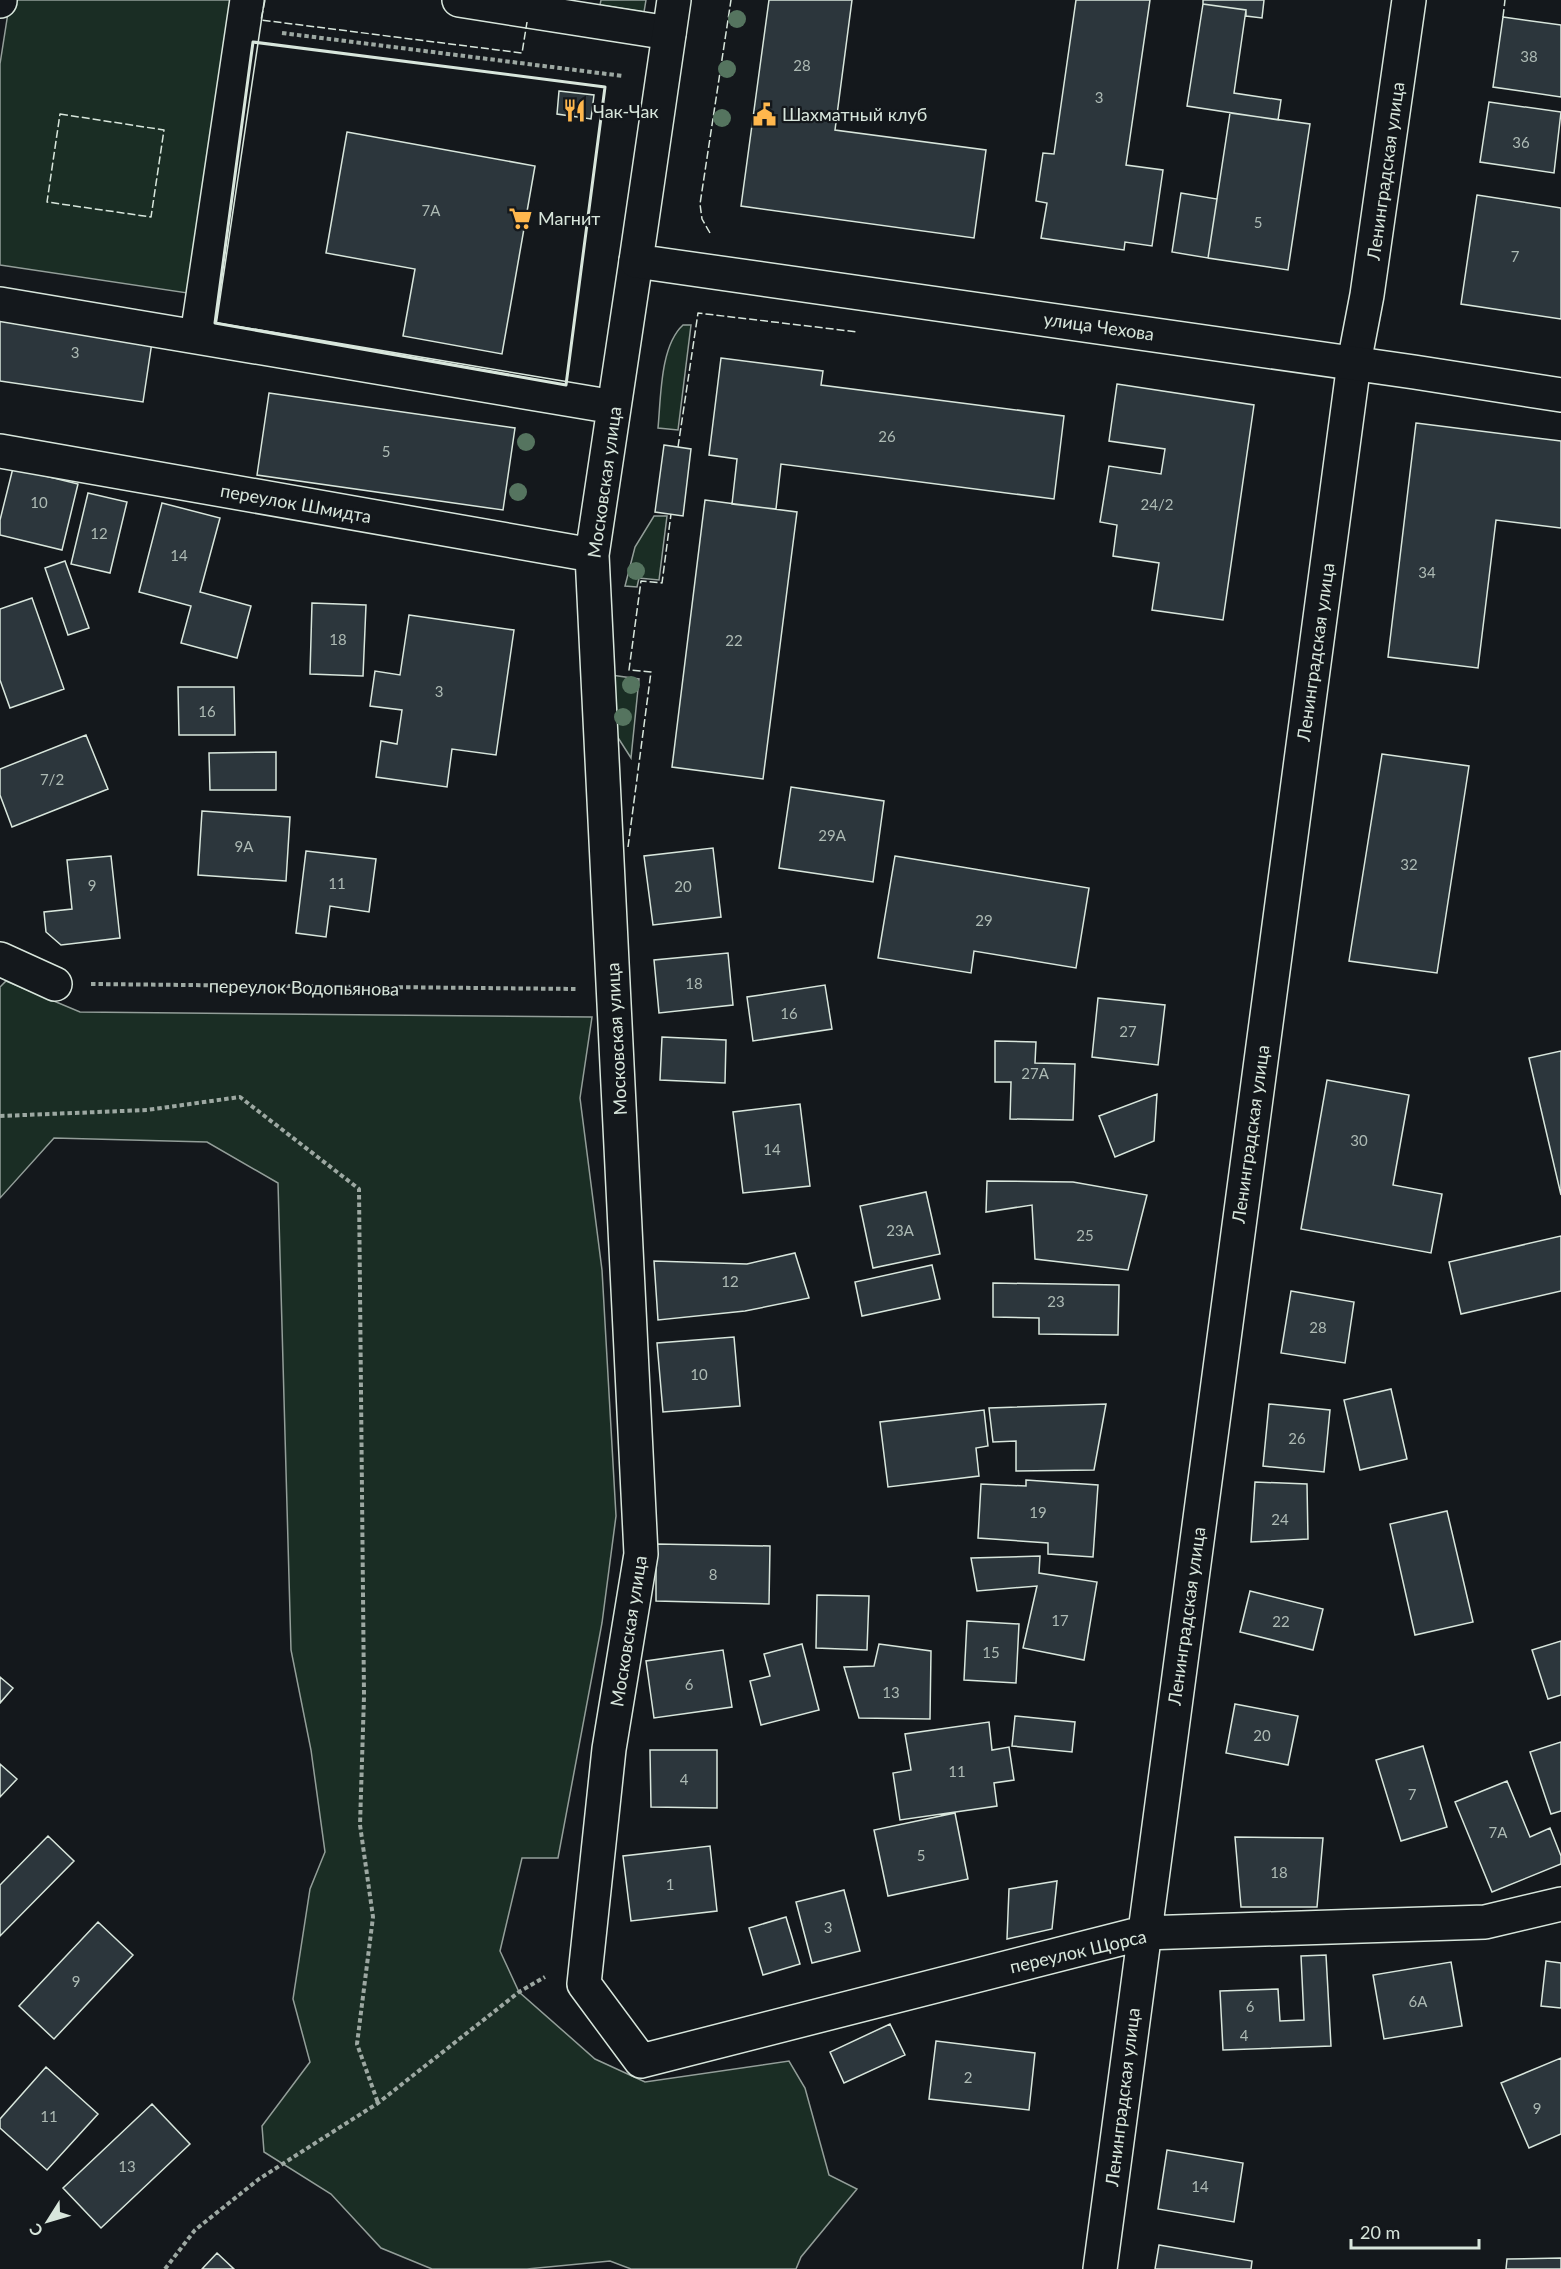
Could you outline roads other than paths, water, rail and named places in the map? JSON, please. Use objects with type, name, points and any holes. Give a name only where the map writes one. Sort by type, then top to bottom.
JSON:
[{"type":"street","points":[[459,0],[669,33]]},
{"type":"street","name":"Московская улица","points":[[641,2061],[584,1984],[609,1749],[641,1554],[592,555],[674,0]]},
{"type":"street","name":"Ленинградская улица","points":[[1100,2269],[1354,363],[1409,0]]},
{"type":"street","points":[[197,336],[245,14]]},
{"type":"street","name":"улица Чехова","points":[[636,261],[1354,363],[1561,395]]},
{"type":"street","points":[[0,304],[614,407]]},
{"type":"street","name":"переулок Шмидта","points":[[0,451],[592,555]]},
{"type":"street","points":[[0,959],[55,984]]},
{"type":"street","name":"переулок Щорса","points":[[641,2061],[1143,1933],[1485,1922],[1561,1904]]},
{"type":"place","name":"Чак-Чак","points":[[575,111]]},
{"type":"place","name":"Шахматный клуб","points":[[764,114]]},
{"type":"place","name":"Магнит","points":[[520,218]]}]
